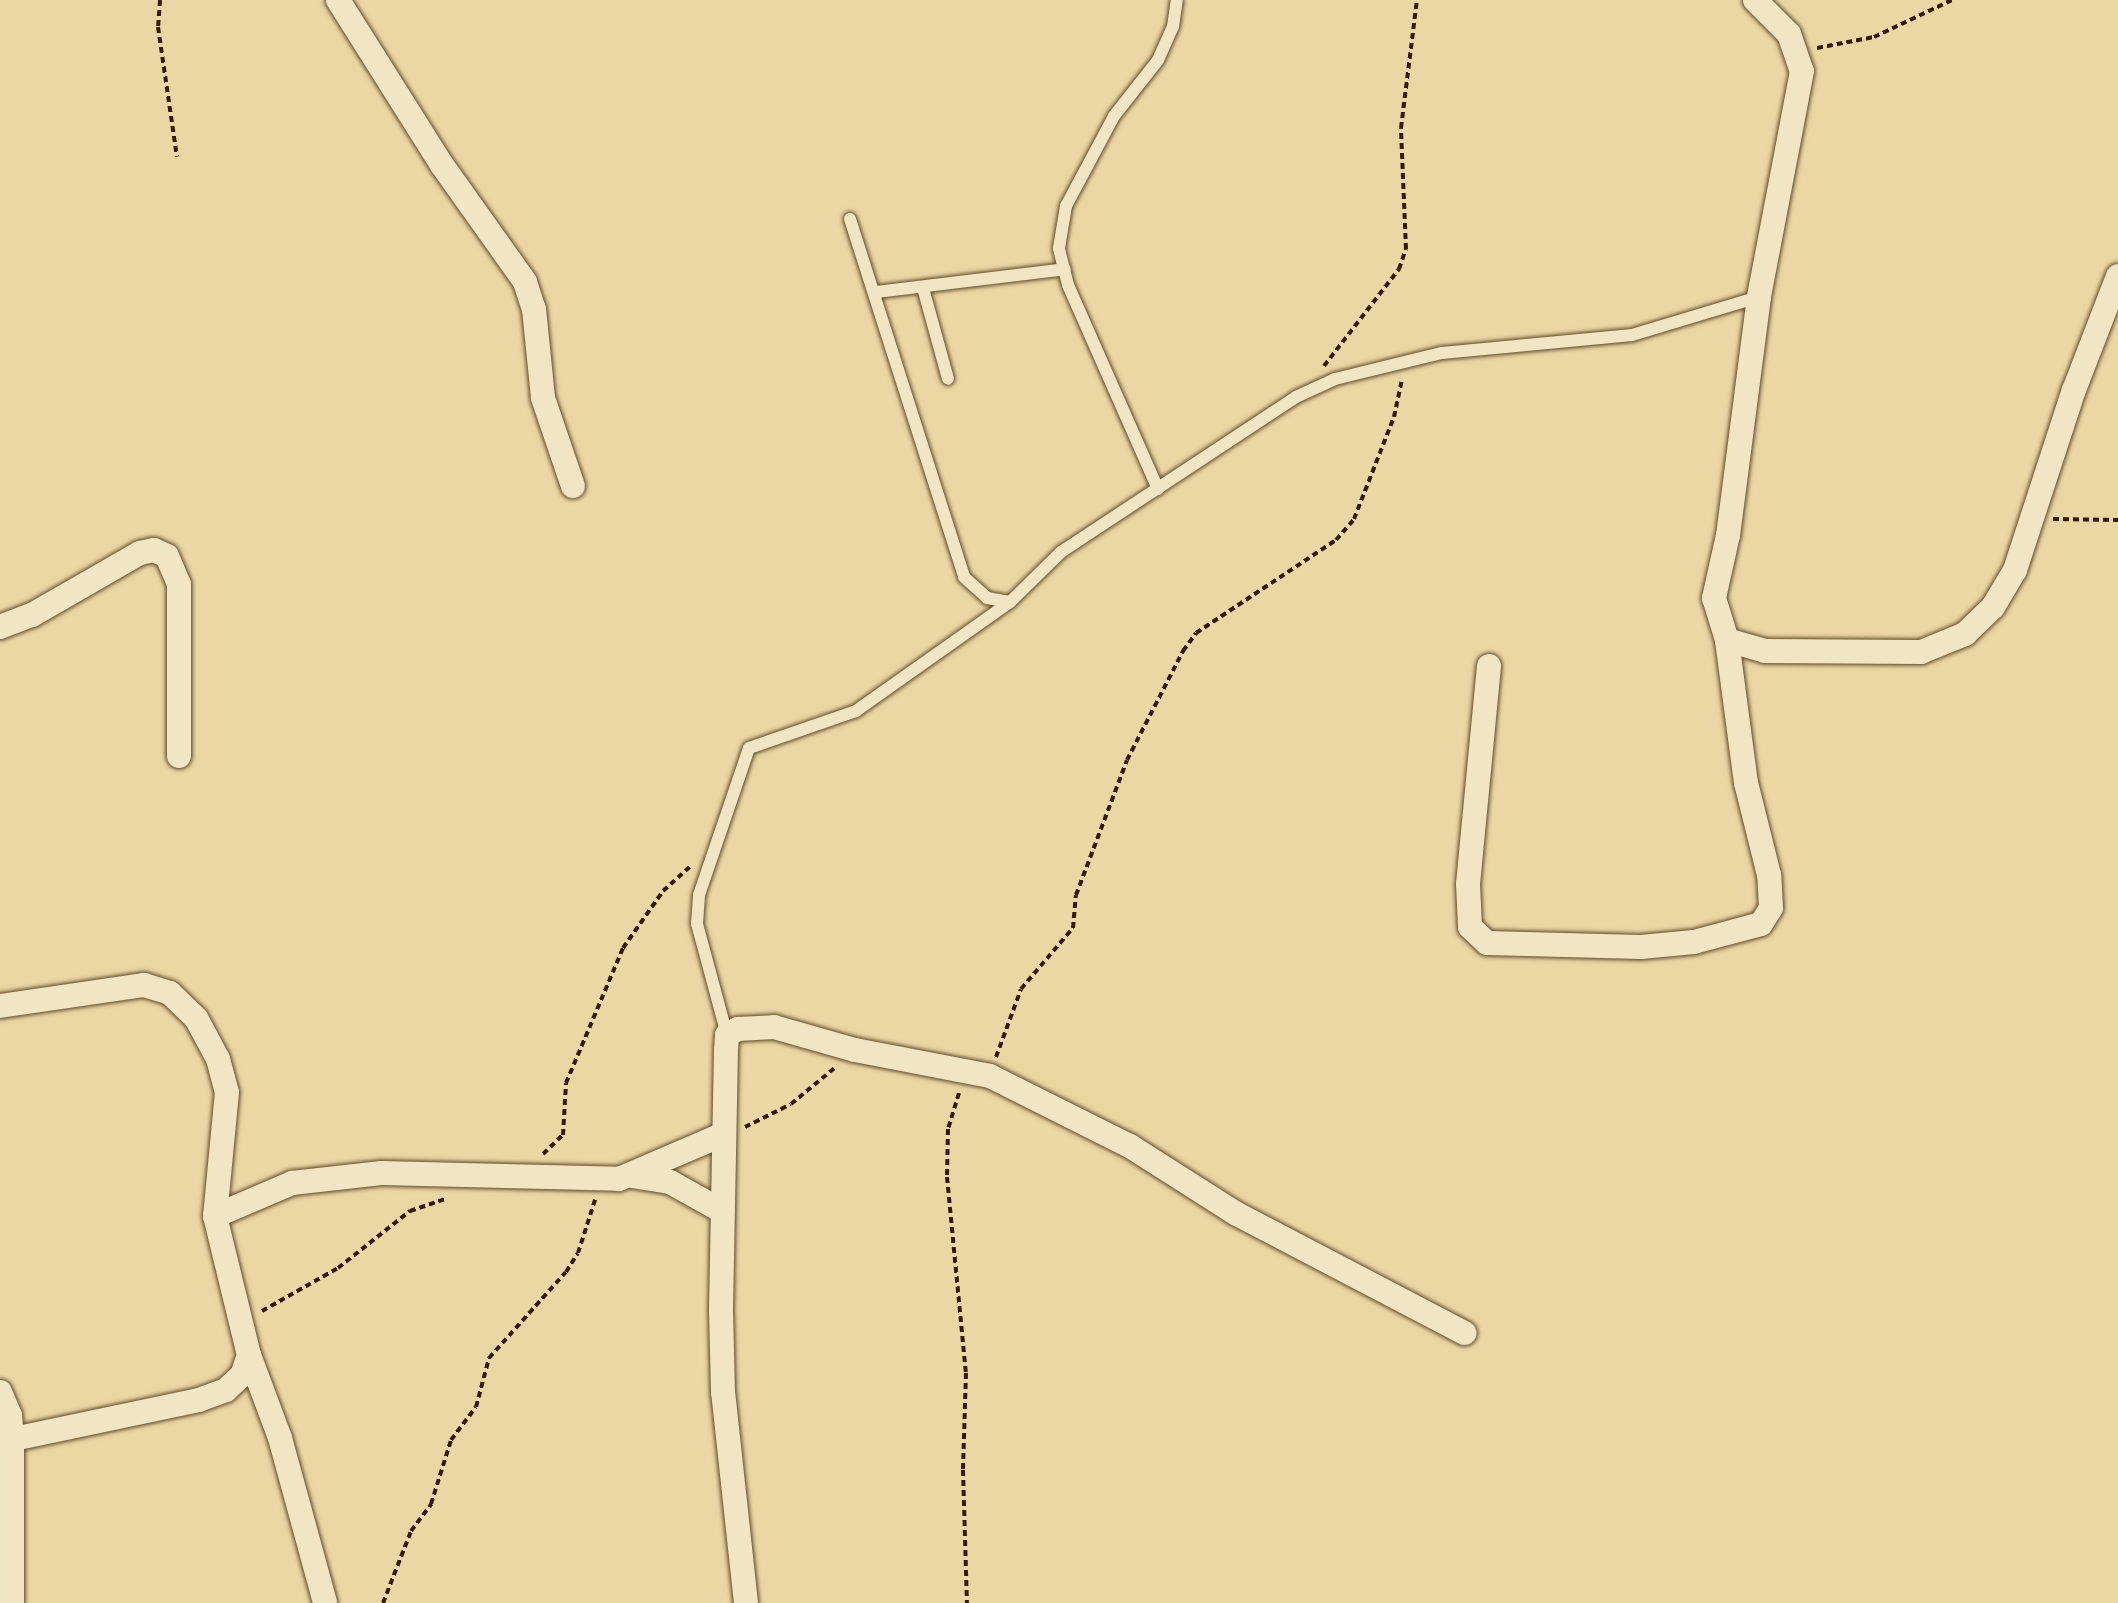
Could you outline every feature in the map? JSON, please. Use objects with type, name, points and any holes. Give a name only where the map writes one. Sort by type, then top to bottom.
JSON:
[{"type":"street","points":[[338,0],[442,165],[525,282],[534,309],[543,398],[573,486]]},
{"type":"street","points":[[1489,666],[1468,884],[1470,927],[1487,943],[1641,947],[1694,942],[1761,924],[1771,908],[1769,875],[1746,783],[1727,640],[1714,598],[1728,535],[1759,297],[1800,90],[1799,51],[1755,0]]},
{"type":"street","points":[[1727,640],[1765,651],[1921,652],[1942,647],[1965,634],[1993,607],[2015,570],[2118,276]]},
{"type":"street","points":[[0,627],[32,615],[140,553],[154,550],[167,556],[179,584],[179,756]]},
{"type":"street","points":[[0,1006],[144,985],[170,993],[196,1018],[218,1059],[227,1092],[215,1216],[246,1327],[249,1355],[280,1438],[325,1603]]},
{"type":"street","points":[[746,1603],[723,1392],[722,1211],[727,1035],[751,1025],[774,1027],[855,1050],[990,1076],[1130,1146],[1235,1213],[1465,1333]]},
{"type":"street","points":[[626,1178],[724,1134]]},
{"type":"street","points":[[215,1216],[292,1183],[381,1173],[626,1178],[670,1182],[722,1211]]},
{"type":"street","points":[[6,1441],[199,1400],[226,1390],[242,1375],[249,1355]]},
{"type":"street","points":[[0,1392],[10,1415],[6,1441],[12,1603]]},
{"type":"lane","points":[[1158,489],[1065,269],[1059,248],[1066,206],[1114,116],[1158,60],[1173,27],[1177,0]]},
{"type":"lane","points":[[850,219],[876,292],[964,577],[987,598],[1010,602]]},
{"type":"lane","points":[[876,292],[1065,269]]},
{"type":"lane","points":[[923,288],[948,379]]},
{"type":"lane","points":[[727,1035],[697,924],[699,895],[749,748],[856,711],[1010,602],[1061,552],[1312,389],[1405,360],[1517,342],[1632,335],[1759,297]]},
{"type":"path","points":[[160,0],[158,27],[177,157]]},
{"type":"path","points":[[1312,389],[1337,346],[1399,269],[1406,249],[1401,128],[1417,0]]},
{"type":"path","points":[[1799,51],[1874,37],[1952,0]]},
{"type":"path","points":[[967,1603],[963,1470],[966,1373],[958,1324],[948,1129],[960,1090],[990,1076],[1004,1027],[1021,989],[1073,928],[1076,895],[1127,760],[1183,651],[1196,633],[1336,540],[1354,519],[1394,417],[1405,360]]},
{"type":"path","points":[[2031,520],[2118,520]]},
{"type":"path","points":[[517,1177],[563,1135],[566,1083],[623,948],[663,891],[689,866],[714,854]]},
{"type":"path","points":[[724,1134],[791,1104],[855,1050]]},
{"type":"path","points":[[246,1327],[275,1301],[359,1254],[410,1211],[459,1193],[481,1175]]},
{"type":"path","points":[[383,1603],[411,1531],[431,1504],[451,1440],[479,1399],[489,1358],[566,1272],[578,1253],[591,1204],[626,1178]]}]
